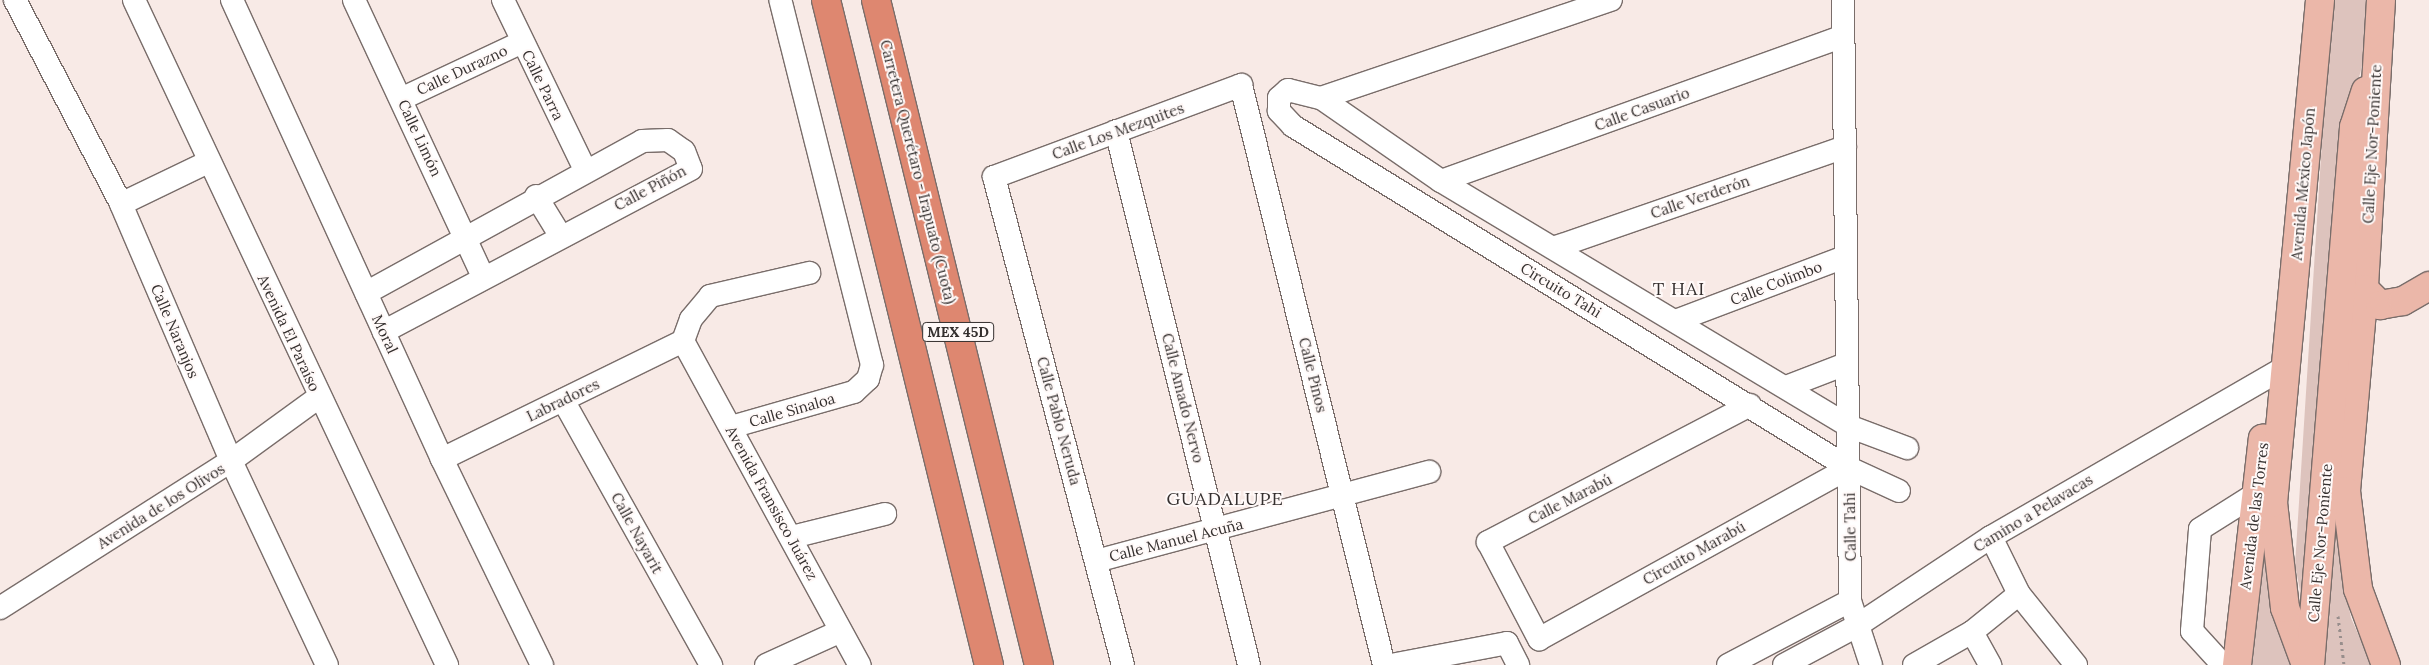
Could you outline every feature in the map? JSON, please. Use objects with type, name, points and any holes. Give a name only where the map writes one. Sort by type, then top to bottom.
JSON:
[{"type":"highway","name":"MEX 45D","points":[[826,0],[989,665]]},
{"type":"highway","name":"Carretera Querétaro - Irapuato (Cuota)","points":[[876,0],[1039,665]]},
{"type":"main road","name":"Avenida México Japón","points":[[2285,369],[2320,0]]},
{"type":"main road","points":[[2377,54],[2381,0]]},
{"type":"main road","name":"Calle Eje Nor-Poniente","points":[[2377,54],[2364,289],[2346,491],[2358,589],[2386,665]]},
{"type":"main road","name":"Calle Eje Nor-Poniente","points":[[2310,665],[2354,128],[2377,54]]},
{"type":"main road","points":[[2364,289],[2380,305],[2403,301],[2429,286]]},
{"type":"main road","name":"Avenida de las Torres","points":[[2237,665],[2254,495],[2270,402],[2285,369]]},
{"type":"main road","name":"Calle Eje Nor-Poniente","points":[[2285,369],[2273,503],[2285,608],[2306,665]]},
{"type":"street","name":"Calle Naranjos","points":[[15,0],[121,204],[231,462],[327,665]]},
{"type":"street","name":"Avenida El Paraíso","points":[[134,0],[208,162],[447,665]]},
{"type":"street","name":"Moral","points":[[232,0],[442,459],[542,665]]},
{"type":"street","name":"Calle Parra","points":[[504,0],[522,42],[585,170]]},
{"type":"street","name":"Calle Sinaloa","points":[[731,428],[854,392],[868,379],[872,365],[780,0]]},
{"type":"street","points":[[1321,98],[1611,0]]},
{"type":"street","points":[[1843,0],[1846,364],[1851,427]]},
{"type":"street","name":"Calle Limón","points":[[361,2],[401,99],[466,236],[483,277]]},
{"type":"street","name":"Calle Casuario","points":[[1441,181],[1843,36]]},
{"type":"street","name":"Calle Durazno","points":[[401,99],[522,42]]},
{"type":"street","name":"Calle Los Mezquites","points":[[994,177],[1241,85]]},
{"type":"street","name":"Calle Pinos","points":[[1241,85],[1384,665]]},
{"type":"street","name":"Circuito Tahi","points":[[1899,491],[1849,468],[1293,126],[1279,111],[1279,98],[1288,90],[1321,98],[1441,181],[1678,320],[1851,427],[1907,448]]},
{"type":"street","name":"Calle Amado Nervo","points":[[1116,132],[1249,665]]},
{"type":"street","name":"Calle Piñón","points":[[366,293],[536,196],[642,141],[668,140],[684,151],[691,169],[560,235],[384,332]]},
{"type":"street","name":"Calle Verderón","points":[[1556,247],[1845,146]]},
{"type":"street","points":[[121,204],[208,162]]},
{"type":"street","name":"Calle Pablo Neruda","points":[[994,177],[1123,665]]},
{"type":"street","points":[[536,196],[560,235]]},
{"type":"street","name":"Calle Colimbo","points":[[1678,320],[1844,257]]},
{"type":"street","points":[[683,341],[691,319],[710,296],[809,273]]},
{"type":"street","name":"Labradores","points":[[442,459],[683,341]]},
{"type":"street","name":"Avenida Fransisco Juárez","points":[[683,341],[792,537],[860,665]]},
{"type":"street","points":[[1786,387],[1846,364]]},
{"type":"street","name":"Camino a Pelavacas","points":[[1784,665],[1856,627],[1991,537],[2285,369]]},
{"type":"street","name":"Avenida de los Olivos","points":[[0,608],[231,462],[319,397]]},
{"type":"street","name":"Calle Nayarit","points":[[563,400],[711,665]]},
{"type":"street","name":"Calle Marabú","points":[[1539,639],[1488,542],[1750,406]]},
{"type":"street","name":"Calle Tahi","points":[[1851,427],[1849,468],[1850,601],[1856,627],[1871,665]]},
{"type":"street","name":"Circuito Marabú","points":[[1539,639],[1849,468]]},
{"type":"street","name":"Calle Manuel Acuña","points":[[1096,561],[1343,498],[1428,472]]},
{"type":"street","points":[[2223,665],[2192,631],[2200,529],[2254,495]]},
{"type":"street","points":[[792,537],[885,514]]},
{"type":"street","points":[[1991,537],[2018,594],[2076,665]]},
{"type":"street","points":[[1914,665],[1972,632],[2018,594]]},
{"type":"street","points":[[1728,665],[1850,601]]},
{"type":"street","points":[[766,665],[841,631]]},
{"type":"street","points":[[1972,632],[1990,665]]},
{"type":"street","points":[[1391,665],[1507,643],[1518,665]]},
{"type":"shaded area","points":[[2331,0],[2369,0],[2362,66],[2338,158],[2304,611],[2295,565]]},
{"type":"shaded area","points":[[2334,415],[2341,568],[2351,618],[2372,665],[2319,665]]},
{"type":"shaded area","points":[[2263,475],[2275,609],[2291,665],[2246,665]]},
{"type":"district","name":"T HAI","points":[[1679,289]]},
{"type":"district","name":"GUADALUPE","points":[[1225,499]]}]
